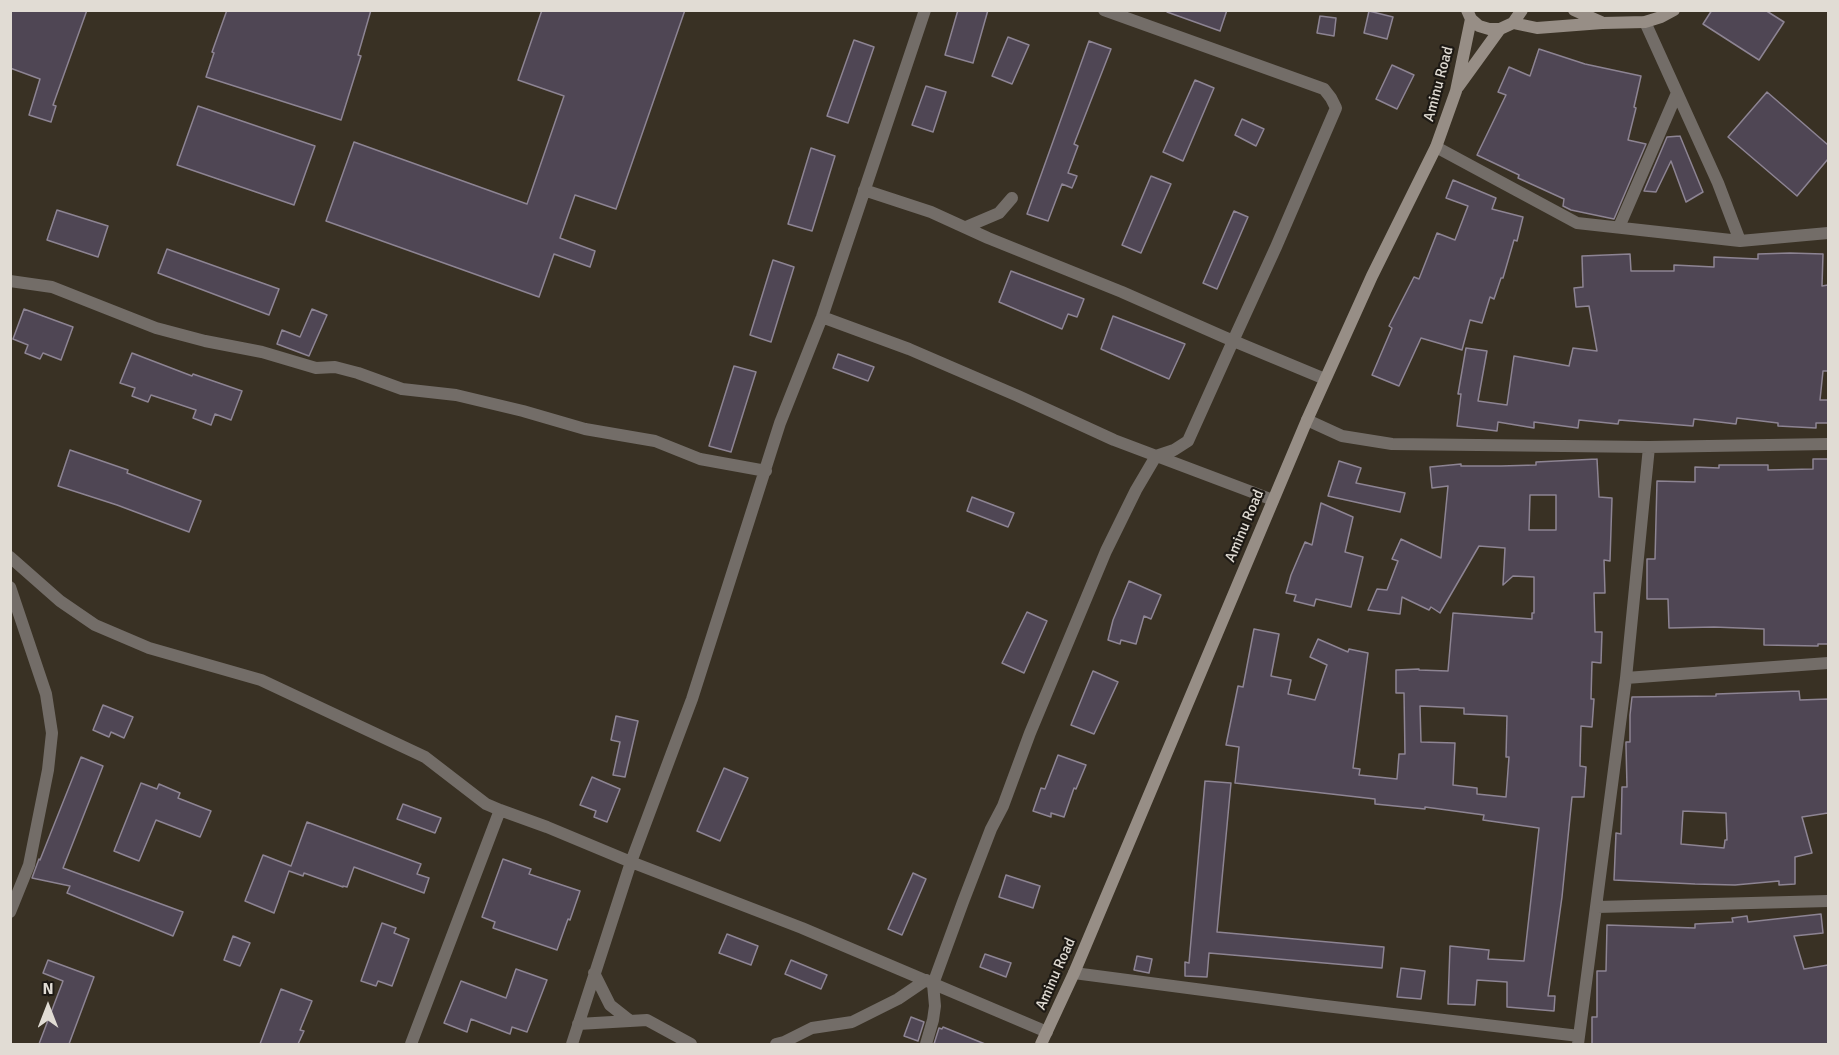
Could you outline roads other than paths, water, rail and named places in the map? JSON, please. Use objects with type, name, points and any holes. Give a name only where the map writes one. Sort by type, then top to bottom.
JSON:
[{"type":"street","points":[[572,1044],[631,862],[693,699],[780,423],[822,317],[925,10]]},
{"type":"street","points":[[926,1044],[935,1006],[930,982],[1106,551],[1136,490],[1156,456],[1188,441],[1336,108],[1324,89],[1104,10]]},
{"type":"street","points":[[1469,15],[1479,26],[1500,29],[1513,23],[1522,10]]},
{"type":"street","points":[[1574,10],[1602,23]]},
{"type":"street","points":[[1513,23],[1537,28],[1646,22],[1674,10]]},
{"type":"street","name":"Aminu Road","points":[[1041,1044],[1074,973],[1306,420],[1372,276],[1437,147],[1456,91],[1469,15]]},
{"type":"street","points":[[1646,22],[1718,183],[1740,241]]},
{"type":"street","points":[[1456,91],[1500,29]]},
{"type":"street","points":[[1619,227],[1677,93]]},
{"type":"street","points":[[1437,147],[1577,223],[1740,241],[1828,233]]},
{"type":"street","points":[[864,190],[931,212],[1325,379]]},
{"type":"street","points":[[966,227],[999,213],[1012,198]]},
{"type":"street","points":[[10,281],[52,287],[156,328],[205,341],[262,352],[316,368],[335,367],[402,389],[456,395],[585,429],[655,441],[700,459],[766,471]]},
{"type":"street","points":[[822,317],[909,349],[1114,440],[1273,500]]},
{"type":"street","points":[[1306,420],[1342,436],[1392,444],[1649,447],[1828,444]]},
{"type":"street","points":[[1074,973],[1579,1040],[1626,678],[1649,447]]},
{"type":"street","points":[[10,557],[60,601],[95,625],[149,648],[261,680],[425,757],[486,804],[802,927],[1047,1032]]},
{"type":"street","points":[[10,587],[46,694],[52,733],[48,770],[29,865],[10,912]]},
{"type":"street","points":[[1626,678],[1828,663]]},
{"type":"street","points":[[411,1044],[500,810]]},
{"type":"street","points":[[1597,907],[1828,900]]},
{"type":"street","points":[[594,973],[610,1005],[629,1020]]},
{"type":"street","points":[[776,1044],[812,1028],[852,1022],[930,982]]},
{"type":"street","points":[[578,1024],[647,1020],[691,1044]]}]
